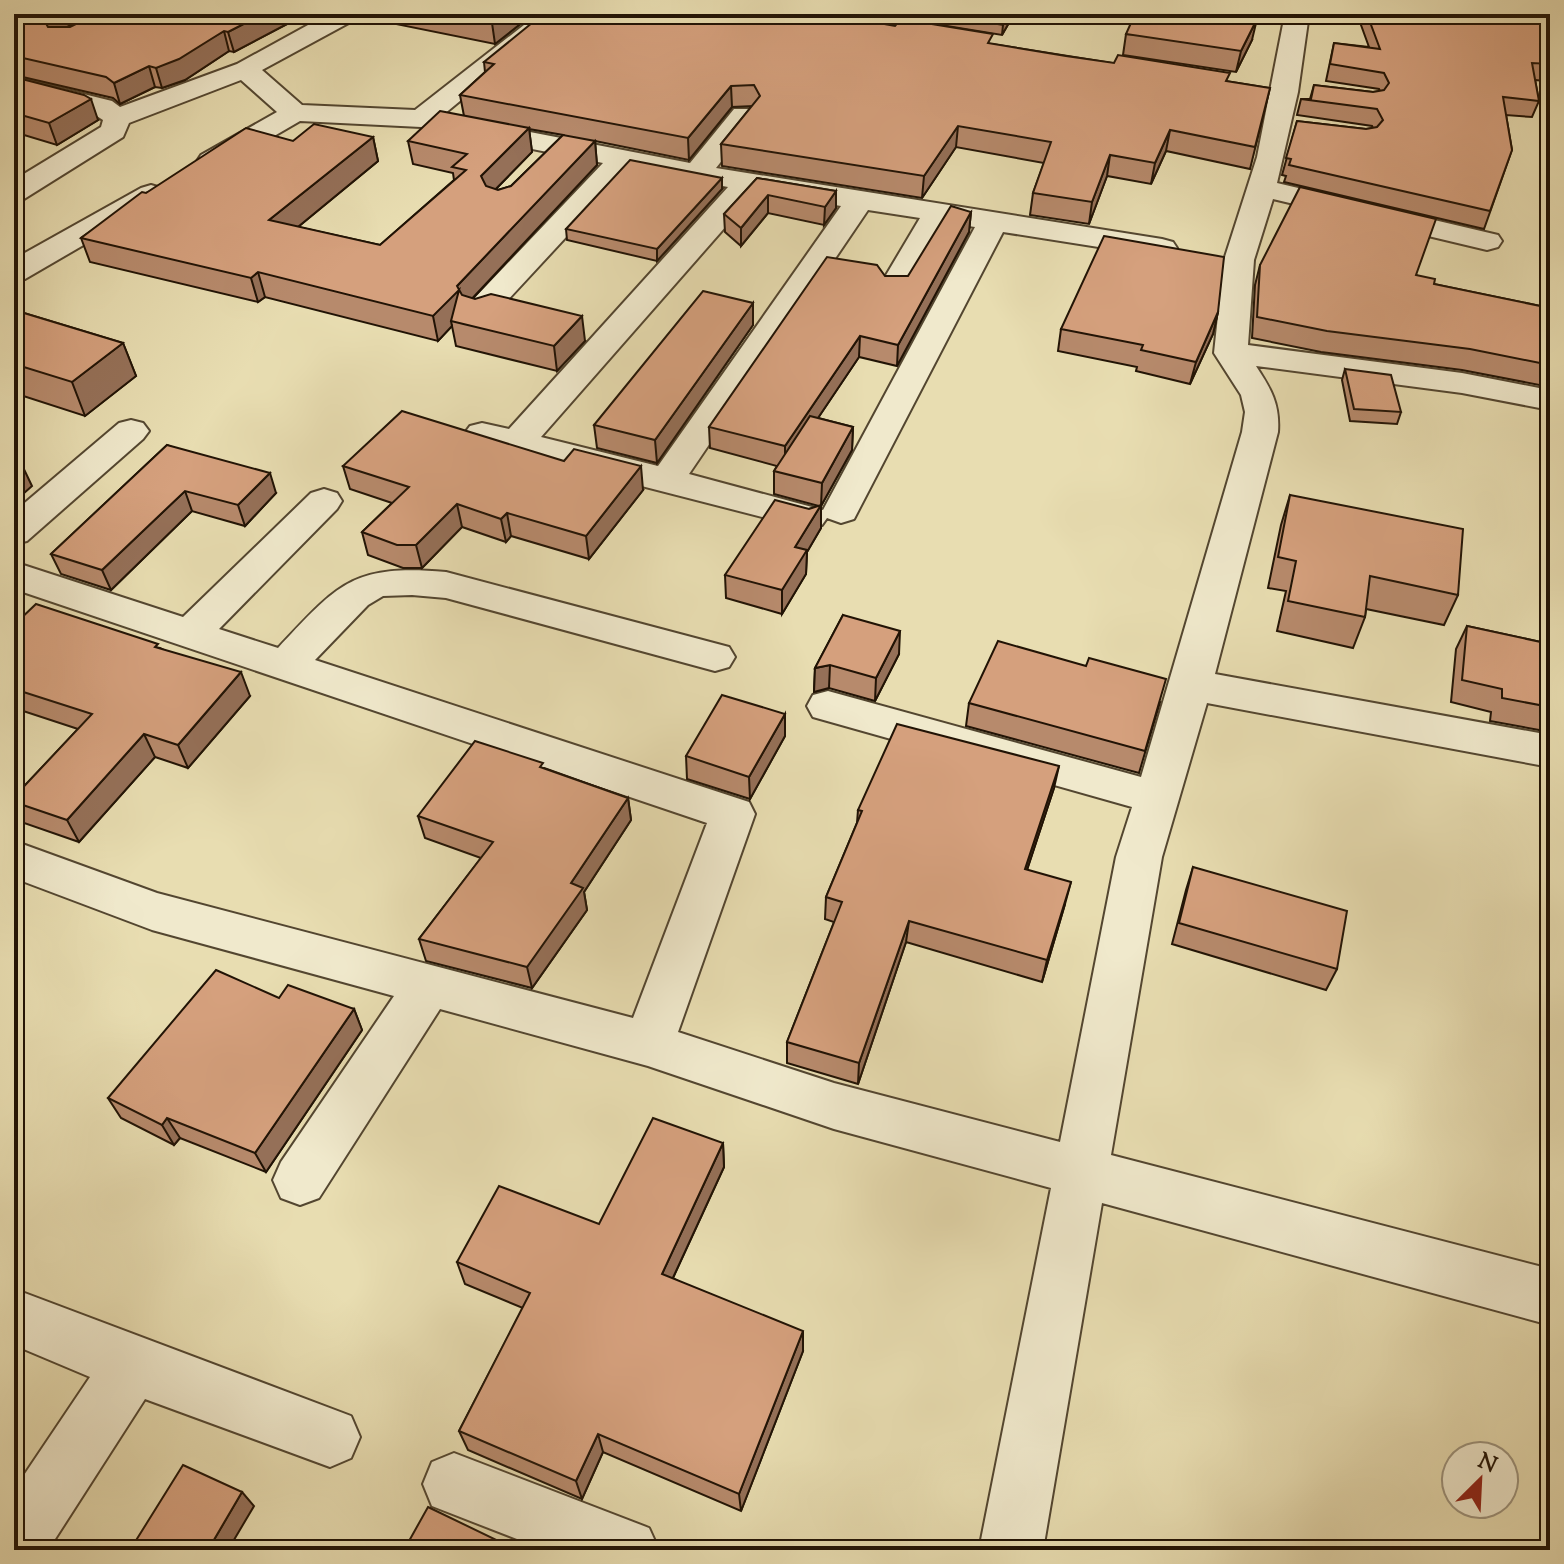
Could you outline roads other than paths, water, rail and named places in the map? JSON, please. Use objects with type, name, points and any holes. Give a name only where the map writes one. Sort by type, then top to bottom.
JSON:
[{"type":"street","points":[[117,118],[246,70],[257,61],[347,14]]},
{"type":"street","points":[[421,119],[553,14]]},
{"type":"street","points":[[1011,1550],[1139,857],[1191,685],[1260,432],[1262,412],[1258,395],[1231,353],[1214,256],[1261,188],[1292,126],[1297,14]]},
{"type":"street","points":[[246,70],[295,113]]},
{"type":"street","points":[[14,85],[102,107],[117,118]]},
{"type":"street","points":[[1254,87],[1295,89]]},
{"type":"street","points":[[14,272],[295,113],[421,119],[696,173],[1214,256]]},
{"type":"street","points":[[696,173],[744,115]]},
{"type":"street","points":[[14,193],[113,131],[117,118]]},
{"type":"street","points":[[535,168],[558,146]]},
{"type":"street","points":[[480,311],[623,159]]},
{"type":"street","points":[[517,442],[749,182]]},
{"type":"street","points":[[1261,188],[1487,241]]},
{"type":"street","points":[[667,480],[860,200]]},
{"type":"street","points":[[895,287],[939,212]]},
{"type":"street","points":[[482,434],[667,480],[825,514],[993,221]]},
{"type":"street","points":[[1231,353],[1462,383],[1549,400]]},
{"type":"street","points":[[14,532],[131,431]]},
{"type":"street","points":[[190,634],[324,501]]},
{"type":"street","points":[[14,575],[733,814],[648,1044]]},
{"type":"street","points":[[286,665],[352,596],[375,584],[407,581],[446,585],[715,657]]},
{"type":"street","points":[[1191,685],[1550,751]]},
{"type":"street","points":[[828,706],[1158,798]]},
{"type":"street","points":[[14,859],[152,911],[648,1044],[834,1106],[1550,1297]]},
{"type":"street","points":[[300,1180],[429,985]]},
{"type":"street","points":[[14,1317],[133,1365],[330,1437]]},
{"type":"street","points":[[14,1546],[133,1365]]},
{"type":"street","points":[[454,1484],[627,1550]]}]
